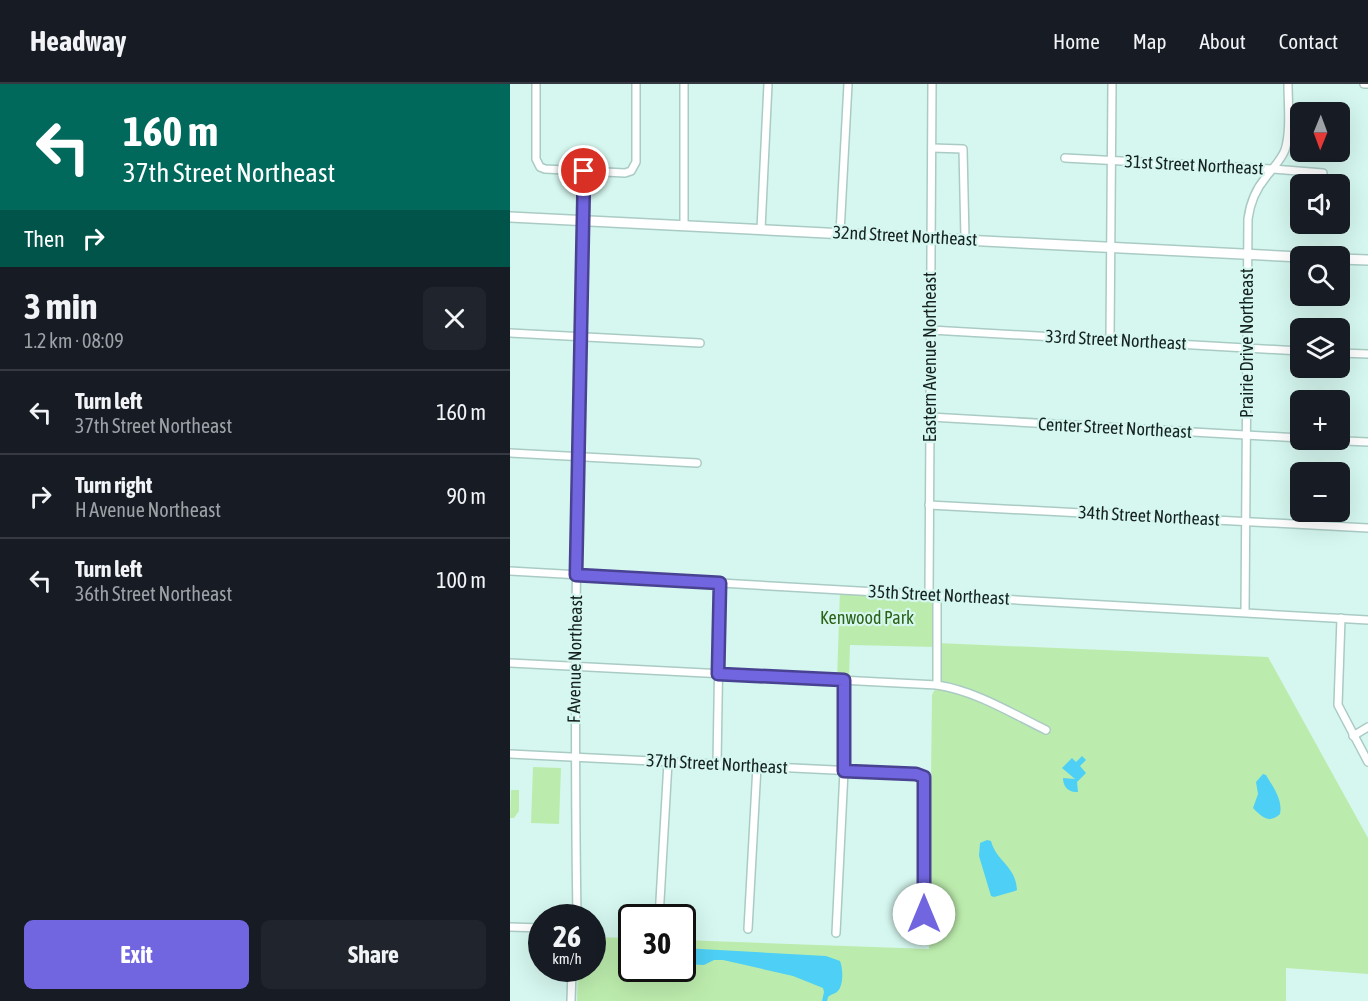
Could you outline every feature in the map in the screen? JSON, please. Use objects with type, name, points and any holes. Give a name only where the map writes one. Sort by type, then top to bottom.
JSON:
[{"type":"main road","name":"32nd Street Northeast","points":[[510,217],[1290,257]]},
{"type":"main road","points":[[1350,259],[1368,260]]},
{"type":"street","points":[[536,84],[537,163],[545,169],[625,173],[631,171],[636,162],[636,84]]},
{"type":"street","points":[[684,84],[684,225]]},
{"type":"street","points":[[761,230],[768,84]]},
{"type":"street","points":[[840,233],[848,84]]},
{"type":"street","name":"Eastern Avenue Northeast","points":[[932,84],[929,505],[937,685]]},
{"type":"street","points":[[1110,340],[1112,84]]},
{"type":"street","name":"Prairie Drive Northeast","points":[[1245,612],[1250,206],[1258,189],[1280,160],[1287,140],[1288,84]]},
{"type":"street","points":[[932,148],[963,149],[964,239]]},
{"type":"street","name":"31st Street Northeast","points":[[1065,158],[1323,173]]},
{"type":"street","name":"F Avenue Northeast","points":[[577,904],[574,756],[584,171]]},
{"type":"street","name":"33rd Street Northeast","points":[[931,330],[1290,350]]},
{"type":"street","points":[[510,333],[700,343]]},
{"type":"street","points":[[1350,353],[1368,354]]},
{"type":"street","name":"Center Street Northeast","points":[[930,417],[1290,437]]},
{"type":"street","points":[[1350,441],[1368,442]]},
{"type":"street","points":[[510,453],[697,463]]},
{"type":"street","name":"34th Street Northeast","points":[[929,505],[1368,528]]},
{"type":"street","name":"35th Street Northeast","points":[[510,571],[1368,620]]},
{"type":"street","points":[[717,764],[720,583]]},
{"type":"street","points":[[1341,618],[1338,705],[1368,762]]},
{"type":"street","points":[[510,663],[954,687],[1046,730]]},
{"type":"street","points":[[836,933],[844,771],[844,680]]},
{"type":"street","points":[[1353,735],[1368,728]]},
{"type":"street","name":"37th Street Northeast","points":[[510,754],[916,774],[924,777],[924,937]]},
{"type":"street","points":[[660,904],[668,762]]},
{"type":"street","points":[[748,928],[757,766]]},
{"type":"street","points":[[510,927],[528,928]]},
{"type":"street","points":[[571,1001],[572,982]]},
{"type":"green space","name":"Kenwood Park","points":[[840,590],[937,595],[937,643],[1268,657],[1368,838],[1368,974],[1286,968],[1286,1001],[577,1001],[578,982],[606,982],[606,937],[618,938],[618,982],[696,982],[696,940],[929,949],[932,695],[937,685],[937,647],[850,645],[849,680],[837,680]]},
{"type":"green space","points":[[533,767],[561,768],[559,824],[531,823]]},
{"type":"green space","points":[[511,790],[519,790],[519,811],[514,818],[510,818]]},
{"type":"water","points":[[1082,756],[1086,760],[1080,766],[1086,773],[1077,782],[1078,792],[1072,792],[1065,787],[1063,778],[1075,779],[1062,768],[1072,758],[1076,762]]},
{"type":"water","points":[[1263,774],[1266,775],[1274,789],[1281,809],[1280,814],[1272,819],[1263,816],[1253,808],[1258,794],[1256,782]]},
{"type":"water","points":[[991,841],[997,854],[1010,869],[1017,890],[991,896],[979,856],[980,843]]},
{"type":"water","points":[[696,949],[826,956],[840,961],[842,981],[837,992],[830,995],[827,1001],[822,1001],[823,988],[793,976],[723,960],[714,960],[704,965],[696,965]]},
{"type":"route","points":[[584,171],[576,575],[720,583],[718,674],[844,680],[844,771],[916,774],[924,777],[924,914]]}]
